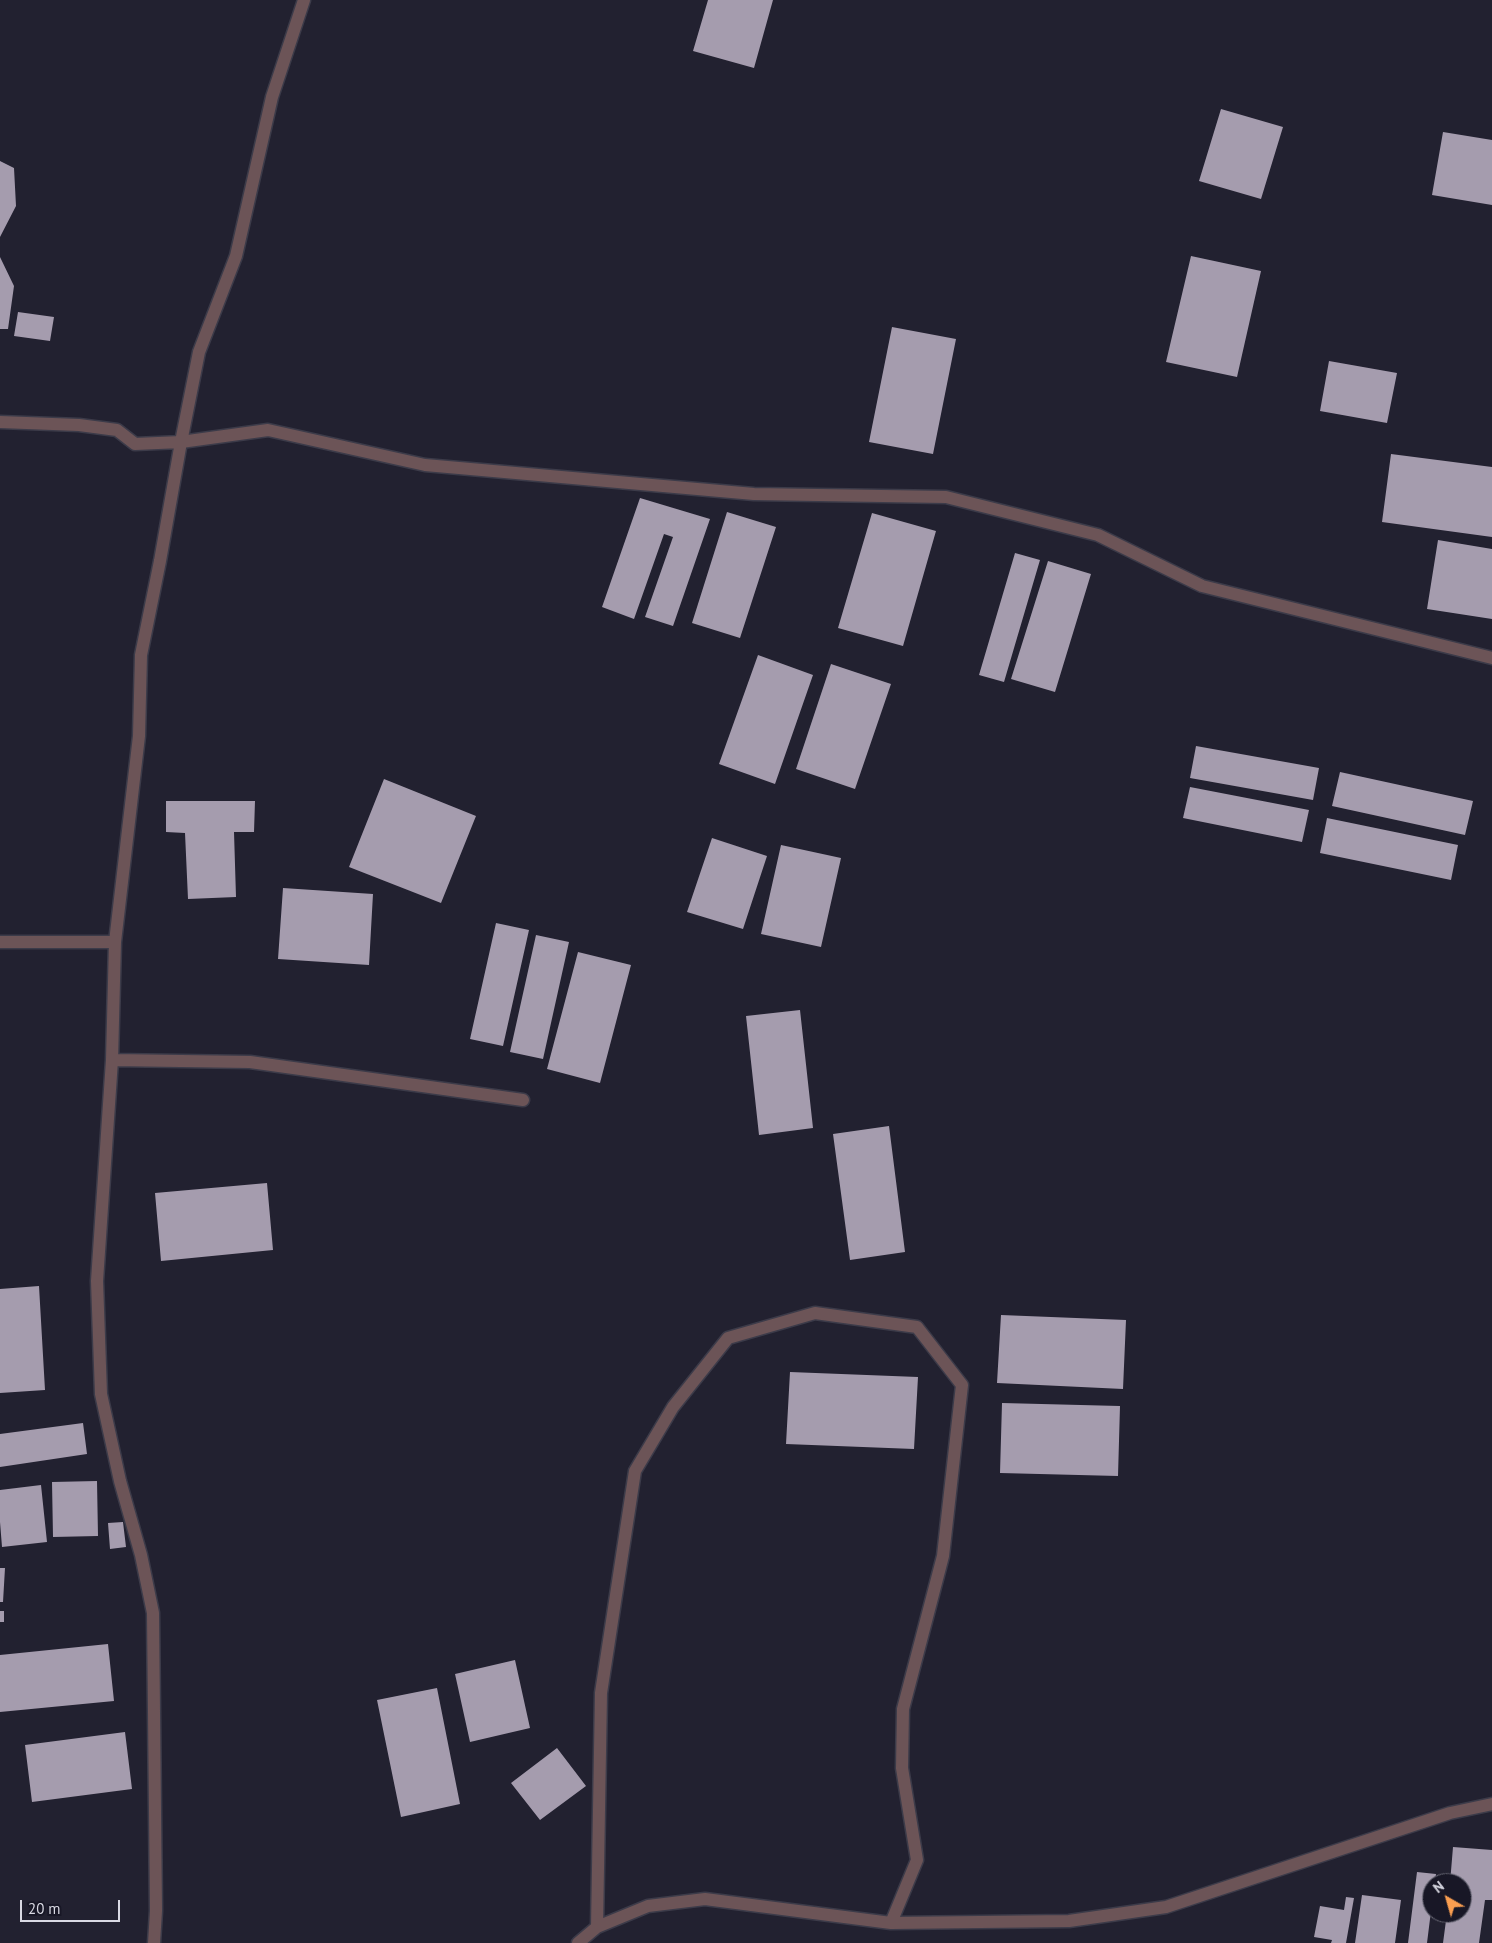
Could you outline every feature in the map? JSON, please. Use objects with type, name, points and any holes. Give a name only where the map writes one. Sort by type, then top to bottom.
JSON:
[{"type":"street","points":[[154,1943],[156,1911],[153,1613],[141,1555],[120,1481],[101,1394],[97,1281],[112,1060],[115,942],[139,736],[140,655],[160,561],[199,352],[236,256],[272,97],[304,0]]},
{"type":"street","points":[[0,422],[117,430],[135,444],[181,442],[268,430],[425,464],[754,494],[946,497],[1098,535],[1202,586],[1492,658]]},
{"type":"street","points":[[0,942],[115,942]]},
{"type":"street","points":[[112,1060],[250,1062],[523,1100]]},
{"type":"street","points":[[597,1926],[600,1693],[635,1471],[673,1407],[728,1338],[815,1313],[917,1327],[962,1385],[943,1556],[904,1708],[902,1768],[916,1860],[891,1923]]},
{"type":"street","points":[[578,1943],[597,1926],[648,1906],[705,1899],[891,1923],[1069,1921],[1166,1907],[1450,1813],[1492,1804]]},
{"type":"building","points":[[708,0],[773,0],[754,68],[693,51]]},
{"type":"building","points":[[1221,109],[1283,127],[1261,199],[1199,181]]},
{"type":"building","points":[[1443,132],[1492,140],[1492,205],[1432,195]]},
{"type":"building","points":[[0,161],[14,168],[16,206],[0,237]]},
{"type":"building","points":[[1191,256],[1261,271],[1237,377],[1166,362]]},
{"type":"building","points":[[0,257],[14,286],[8,329],[0,329]]},
{"type":"building","points":[[18,312],[54,317],[50,341],[14,336]]},
{"type":"building","points":[[892,327],[956,339],[933,454],[869,442]]},
{"type":"building","points":[[1329,361],[1397,373],[1387,423],[1320,411]]},
{"type":"building","points":[[1391,454],[1492,467],[1492,537],[1382,522]]},
{"type":"building","points":[[640,498],[710,519],[673,626],[645,617],[673,537],[664,534],[634,619],[602,607]]},
{"type":"building","points":[[727,512],[776,527],[740,638],[692,623]]},
{"type":"building","points":[[872,513],[936,531],[903,646],[838,628]]},
{"type":"building","points":[[1438,540],[1492,549],[1492,619],[1427,609]]},
{"type":"building","points":[[1015,553],[1040,560],[1004,682],[979,675]]},
{"type":"building","points":[[1048,561],[1091,574],[1055,692],[1011,679]]},
{"type":"building","points":[[758,655],[813,675],[775,784],[719,764]]},
{"type":"building","points":[[831,664],[891,684],[855,789],[796,769]]},
{"type":"building","points":[[1196,746],[1319,768],[1313,800],[1190,778]]},
{"type":"building","points":[[1340,772],[1473,801],[1465,835],[1332,806]]},
{"type":"building","points":[[384,779],[476,816],[441,903],[349,867]]},
{"type":"building","points":[[1190,787],[1309,810],[1302,842],[1183,818]]},
{"type":"building","points":[[166,801],[255,801],[254,832],[234,832],[236,897],[188,899],[185,833],[166,832]]},
{"type":"building","points":[[1327,818],[1458,845],[1451,880],[1320,853]]},
{"type":"building","points":[[712,838],[767,856],[743,929],[687,912]]},
{"type":"building","points":[[781,845],[841,858],[821,947],[761,934]]},
{"type":"building","points":[[283,888],[373,894],[369,965],[278,959]]},
{"type":"building","points":[[496,923],[529,930],[503,1046],[470,1039]]},
{"type":"building","points":[[536,935],[569,942],[543,1059],[510,1052]]},
{"type":"building","points":[[578,952],[631,965],[600,1083],[547,1069]]},
{"type":"building","points":[[800,1010],[813,1128],[759,1135],[746,1016]]},
{"type":"building","points":[[889,1126],[905,1252],[850,1260],[833,1134]]},
{"type":"building","points":[[267,1183],[273,1250],[161,1261],[155,1193]]},
{"type":"building","points":[[39,1286],[45,1390],[0,1393],[0,1289]]},
{"type":"building","points":[[1001,1315],[1126,1320],[1123,1389],[997,1383]]},
{"type":"building","points":[[790,1372],[918,1377],[914,1449],[786,1444]]},
{"type":"building","points":[[1002,1403],[1120,1406],[1118,1476],[1000,1473]]},
{"type":"building","points":[[83,1423],[87,1454],[0,1467],[0,1434]]},
{"type":"building","points":[[97,1481],[98,1536],[53,1537],[52,1482]]},
{"type":"building","points":[[41,1485],[47,1542],[2,1547],[0,1490]]},
{"type":"building","points":[[123,1522],[126,1547],[110,1549],[108,1523]]},
{"type":"building","points":[[0,1568],[5,1568],[3,1602],[0,1602]]},
{"type":"building","points":[[0,1611],[4,1611],[4,1622],[0,1622]]},
{"type":"building","points":[[108,1644],[114,1701],[0,1712],[0,1655]]},
{"type":"building","points":[[515,1660],[530,1728],[470,1742],[455,1674]]},
{"type":"building","points":[[437,1688],[460,1804],[401,1817],[377,1700]]},
{"type":"building","points":[[125,1732],[132,1789],[32,1802],[25,1745]]},
{"type":"building","points":[[557,1748],[586,1786],[540,1820],[511,1783]]},
{"type":"building","points":[[1453,1847],[1492,1850],[1492,1900],[1485,1900],[1479,1943],[1443,1943],[1446,1923],[1472,1923],[1472,1873],[1451,1873]]},
{"type":"building","points":[[1417,1872],[1426,1873],[1422,1873],[1422,1923],[1430,1923],[1427,1943],[1408,1943]]},
{"type":"building","points":[[1362,1895],[1401,1900],[1395,1943],[1355,1943]]},
{"type":"building","points":[[1346,1897],[1354,1898],[1346,1943],[1331,1943],[1332,1940],[1314,1937],[1320,1906],[1344,1910]]}]
